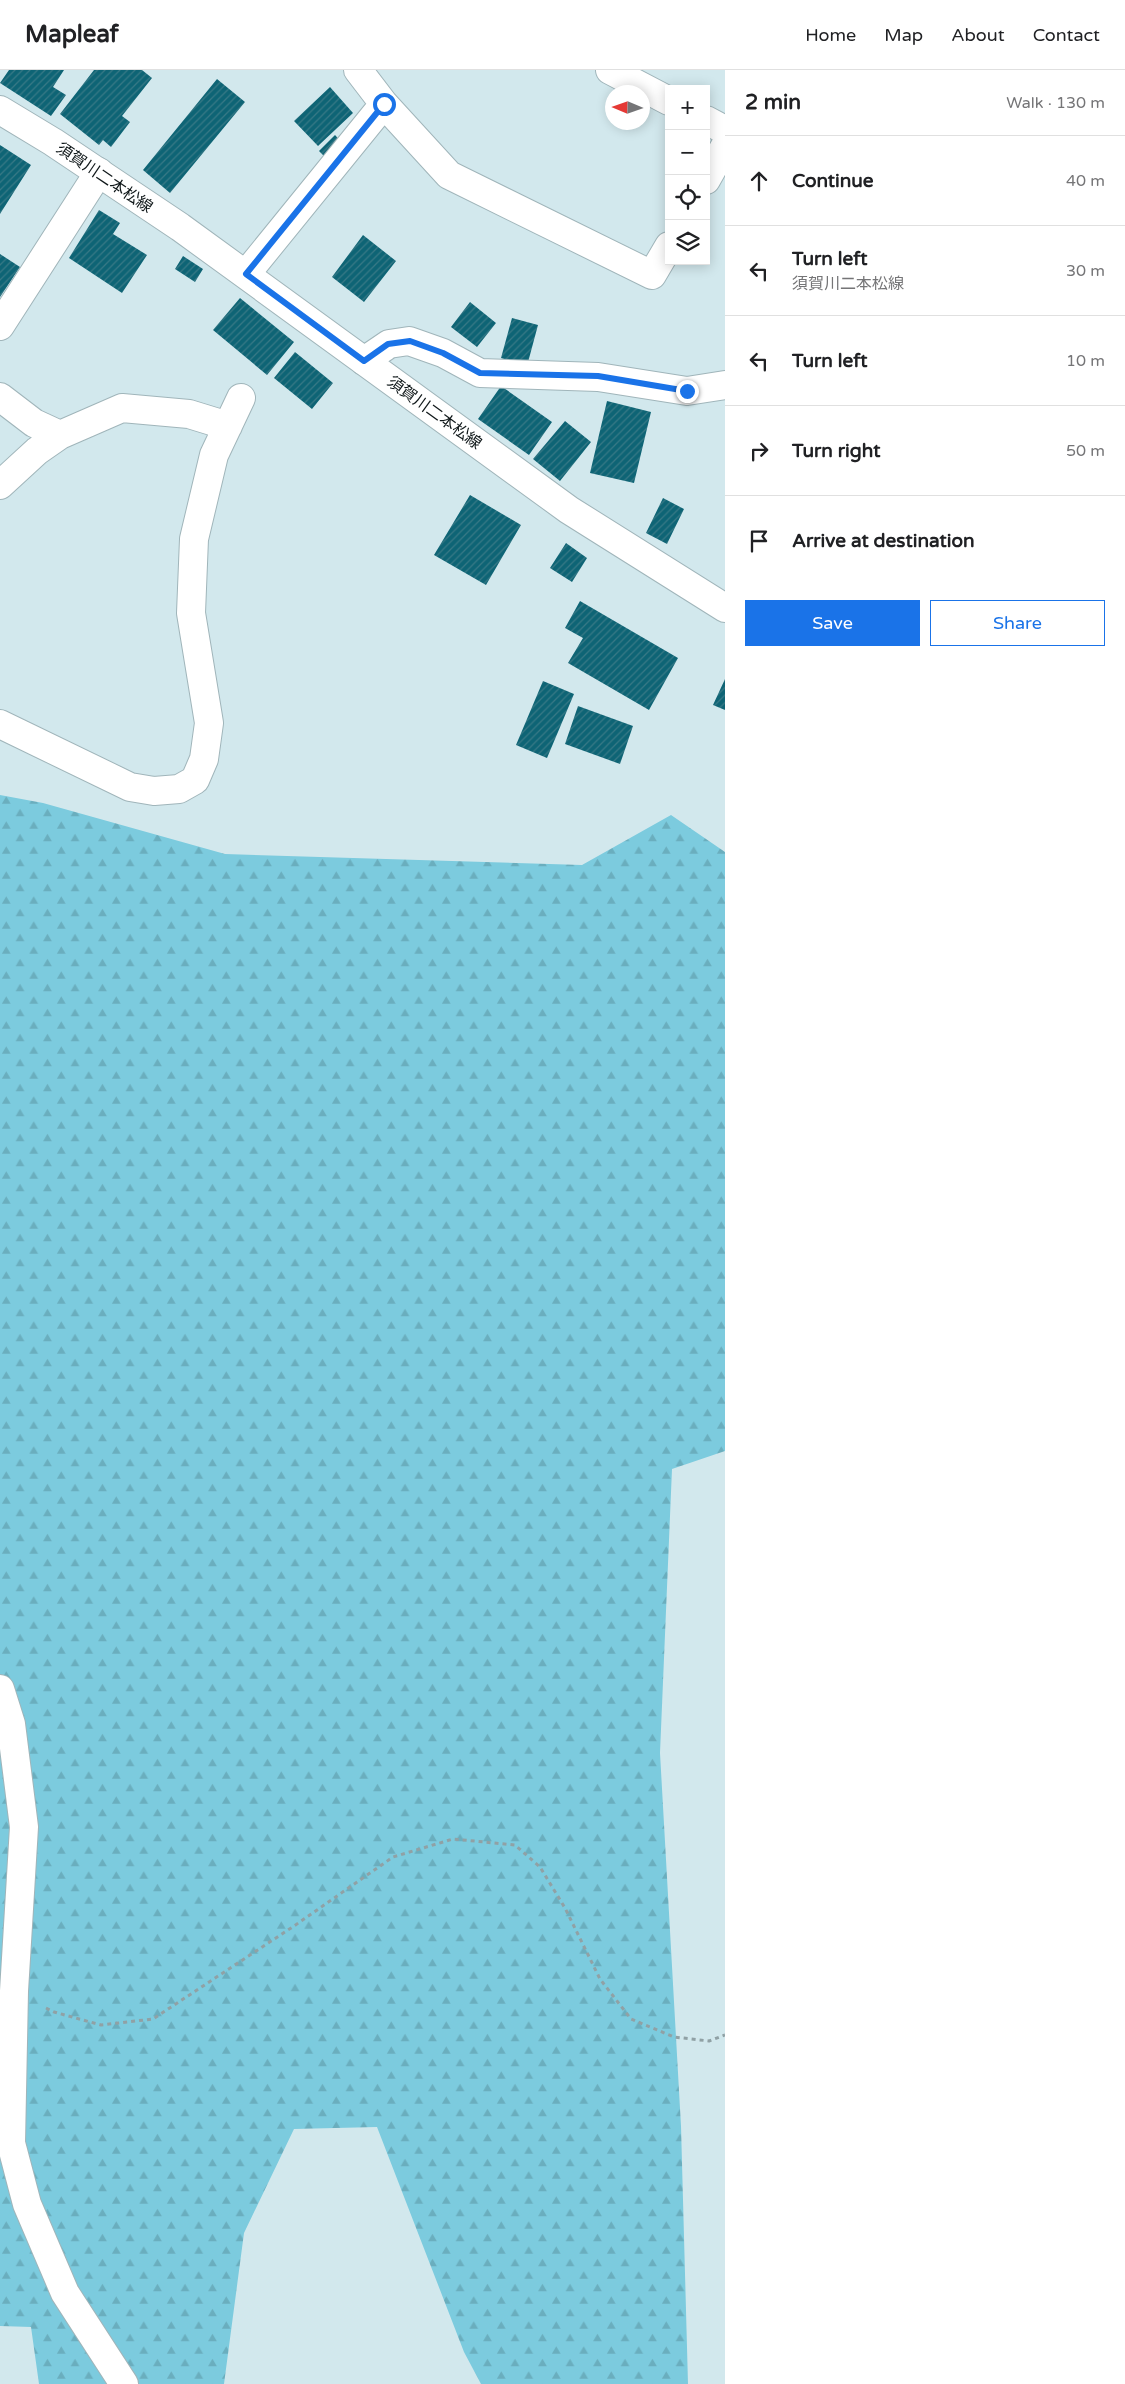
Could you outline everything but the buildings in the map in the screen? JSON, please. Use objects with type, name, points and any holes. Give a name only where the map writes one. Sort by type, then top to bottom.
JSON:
[{"type":"street","points":[[358,70],[384,104],[449,175],[652,276],[665,253]]},
{"type":"street","points":[[610,70],[665,98]]},
{"type":"street","points":[[246,274],[384,104]]},
{"type":"street","name":"須賀川二本松線","points":[[0,110],[99,172],[246,274],[569,510],[725,608]]},
{"type":"street","points":[[710,122],[725,130]]},
{"type":"street","points":[[709,175],[725,146]]},
{"type":"street","points":[[0,326],[99,172]]},
{"type":"street","points":[[364,361],[388,344],[410,341],[443,353],[480,373],[598,376],[687,391],[725,385]]},
{"type":"street","points":[[0,396],[34,423],[60,435]]},
{"type":"street","points":[[0,724],[130,787],[154,791],[179,789],[195,780],[204,759],[209,723],[191,613],[194,539],[214,455],[240,398]]},
{"type":"street","points":[[0,485],[37,451],[60,435],[122,408],[190,414],[228,426]]},
{"type":"street","points":[[0,1689],[11,1724],[24,1827],[14,1990],[11,2143],[27,2204],[65,2293],[124,2384]]},
{"type":"path","points":[[14,1990],[54,2012],[101,2025],[153,2019],[294,1926],[393,1856],[453,1839],[515,1845],[540,1867],[565,1908],[600,1979],[631,2020],[674,2037],[709,2041],[725,2035]]},
{"type":"green space","points":[[0,795],[43,803],[225,854],[582,865],[671,815],[725,852],[725,1451],[672,1469],[660,1753],[681,2126],[688,2384],[481,2384],[464,2352],[377,2127],[294,2129],[244,2233],[224,2384],[39,2384],[31,2327],[0,2326]]},
{"type":"route","points":[[384,104],[246,274],[364,361],[388,344],[410,341],[443,353],[480,373],[598,376],[687,391]]}]
